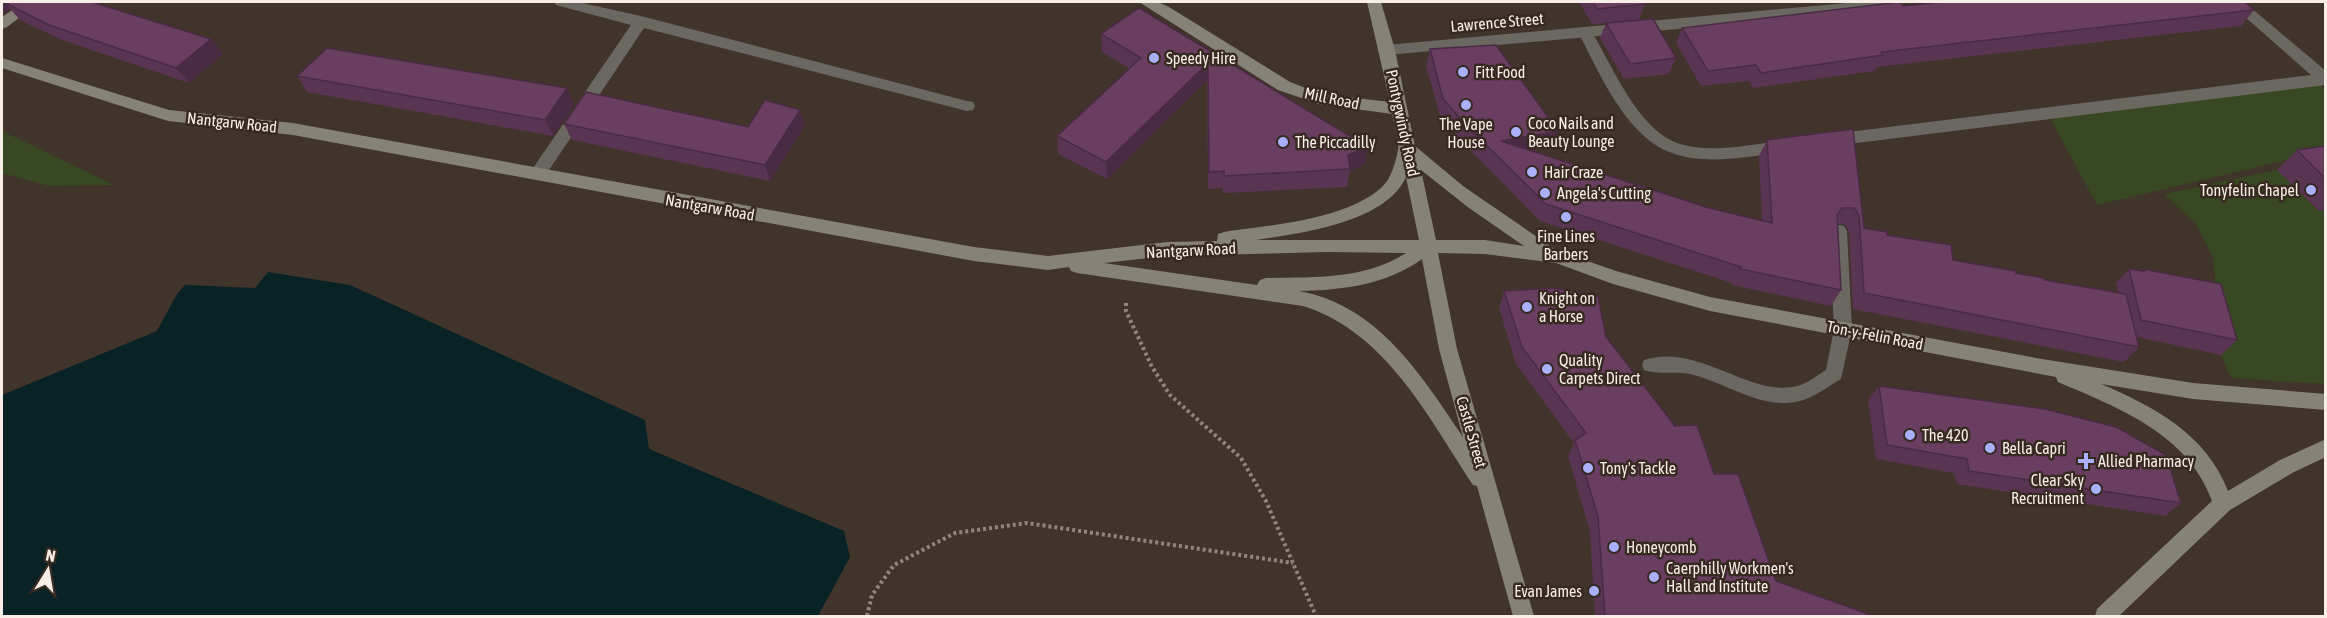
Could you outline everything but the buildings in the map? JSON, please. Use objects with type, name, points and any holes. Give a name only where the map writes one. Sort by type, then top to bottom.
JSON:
[{"type":"main road","points":[[2,24],[33,2]]},
{"type":"main road","name":"Mill Road","points":[[1146,2],[1164,10],[1284,86],[1319,99],[1399,109]]},
{"type":"main road","name":"Pontygwindy Road","points":[[1374,2],[1387,50],[1429,245]]},
{"type":"main road","name":"Nantgarw Road","points":[[2,63],[168,115],[293,129],[897,241],[1048,263],[1167,249],[1429,245]]},
{"type":"main road","points":[[1167,249],[1309,224],[1360,207],[1388,192],[1396,182],[1407,148],[1462,196],[1495,220],[1557,257]]},
{"type":"main road","points":[[1216,285],[1325,284],[1366,279],[1398,266],[1429,245]]},
{"type":"main road","name":"Ton-y-Felin Road","points":[[1429,245],[1485,247],[1557,257],[1623,280],[1710,304],[2042,367],[2193,391],[2325,402]]},
{"type":"main road","name":"Castle Street","points":[[1429,245],[1449,349],[1523,616]]},
{"type":"main road","points":[[1048,263],[1303,299],[1326,306],[1351,318],[1395,356],[1490,493]]},
{"type":"main road","points":[[2042,367],[2136,408],[2185,441],[2208,470],[2223,504]]},
{"type":"main road","points":[[2106,616],[2223,504],[2287,466],[2325,447]]},
{"type":"street","points":[[561,2],[968,106]]},
{"type":"street","name":"Lawrence Street","points":[[1387,50],[1897,2]]},
{"type":"street","points":[[2235,2],[2324,79]]},
{"type":"street","points":[[537,175],[641,21]]},
{"type":"street","points":[[1585,32],[1624,100],[1651,135],[1674,149],[1709,154],[1798,144]]},
{"type":"street","points":[[1821,142],[2324,79]]},
{"type":"street","points":[[1651,364],[1667,362],[1687,365],[1769,392],[1798,394],[1834,374],[1843,329],[1838,231]]},
{"type":"path","points":[[1126,273],[1126,311],[1152,367],[1170,395],[1241,458],[1266,501],[1316,616]]},
{"type":"path","points":[[867,616],[872,595],[894,565],[955,534],[1027,524],[1293,563]]},
{"type":"green space","points":[[2319,84],[2325,89],[2325,151],[2097,205],[2050,118]]},
{"type":"green space","points":[[2,131],[114,185],[49,186],[2,173]]},
{"type":"green space","points":[[2277,170],[2319,211],[2325,210],[2325,384],[2231,378],[2221,355],[2213,257],[2196,224],[2164,194]]},
{"type":"water","points":[[268,272],[350,285],[645,420],[649,449],[844,531],[850,557],[818,616],[2,616],[2,395],[157,331],[177,294],[185,285],[255,288]]},
{"type":"place","name":"Speedy Hire","points":[[1154,58]]},
{"type":"place","name":"Fitt Food","points":[[1463,72]]},
{"type":"place","name":"The Vape House","points":[[1466,105]]},
{"type":"place","name":"Coco Nails and Beauty Lounge","points":[[1516,132]]},
{"type":"place","name":"The Piccadilly","points":[[1283,142]]},
{"type":"place","name":"Hair Craze","points":[[1532,172]]},
{"type":"place","name":"Tonyfelin Chapel","points":[[2311,190]]},
{"type":"place","name":"Angela's Cutting","points":[[1545,193]]},
{"type":"place","name":"Fine Lines Barbers","points":[[1566,217]]},
{"type":"place","name":"Knight on a Horse","points":[[1527,307]]},
{"type":"place","name":"Quality Carpets Direct","points":[[1547,369]]},
{"type":"place","name":"The 420","points":[[1910,435]]},
{"type":"place","name":"Bella Capri","points":[[1990,448]]},
{"type":"place","name":"Allied Pharmacy","points":[[2086,461]]},
{"type":"place","name":"Tony's Tackle","points":[[1588,468]]},
{"type":"place","name":"Clear Sky Recruitment","points":[[2096,489]]},
{"type":"place","name":"Honeycomb","points":[[1614,547]]},
{"type":"place","name":"Caerphilly Workmen's Hall and Institute","points":[[1654,577]]},
{"type":"place","name":"Evan James","points":[[1594,591]]}]
